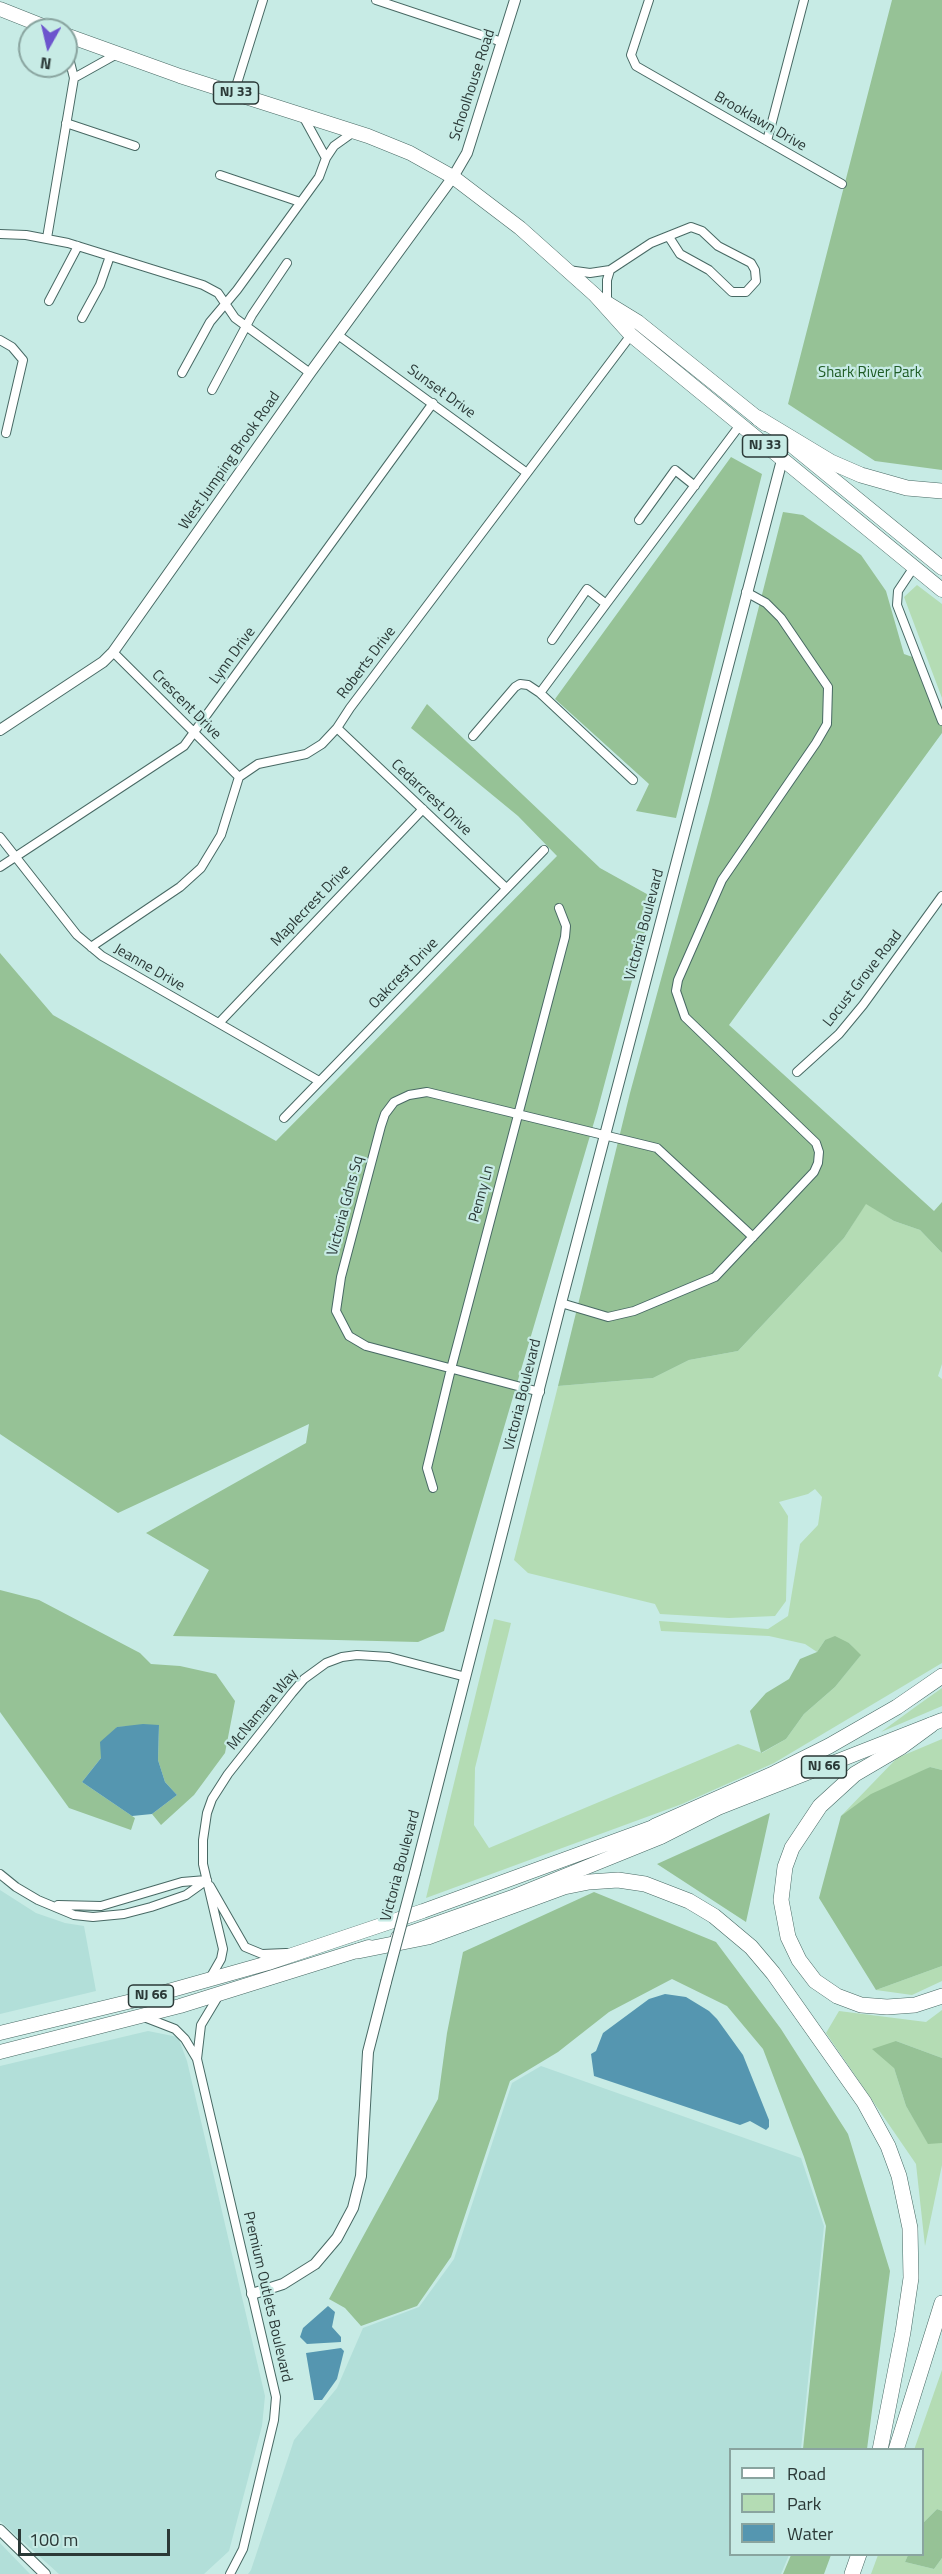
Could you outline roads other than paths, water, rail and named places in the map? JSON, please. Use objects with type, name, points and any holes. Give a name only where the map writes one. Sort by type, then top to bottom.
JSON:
[{"type":"highway","points":[[0,9],[22,18]]},
{"type":"highway","name":"NJ 33","points":[[78,39],[234,93],[355,131],[410,153],[453,177],[508,218],[601,299],[638,322],[942,568]]},
{"type":"highway","name":"NJ 33","points":[[601,299],[631,336],[942,590]]},
{"type":"highway","points":[[758,418],[831,462],[861,475],[907,488],[942,491]]},
{"type":"highway","points":[[655,1826],[775,1773],[829,1746],[897,1707],[942,1676]]},
{"type":"highway","points":[[936,1723],[855,1774],[820,1806],[803,1828],[792,1848],[785,1867],[781,1900],[788,1937],[799,1960],[815,1981],[837,1996],[861,2005],[888,2007],[915,2005],[942,1996]]},
{"type":"highway","name":"NJ 66","points":[[0,2033],[208,1980],[301,1952],[461,1898],[655,1826],[718,1808],[936,1723]]},
{"type":"highway","name":"NJ 66","points":[[0,2052],[219,1995],[358,1951],[515,1896],[661,1837],[718,1808]]},
{"type":"highway","points":[[358,1951],[428,1937],[564,1887],[618,1880],[645,1884],[689,1901],[714,1916],[751,1947],[778,1980],[864,2102],[888,2146],[899,2176],[910,2228],[911,2278],[902,2340],[879,2448]]},
{"type":"highway","points":[[897,2448],[942,2303]]},
{"type":"highway","points":[[852,2574],[858,2556]]},
{"type":"street","points":[[234,93],[263,0]]},
{"type":"street","points":[[376,0],[502,42]]},
{"type":"street","name":"Schoolhouse Road","points":[[453,177],[467,153],[516,0]]},
{"type":"street","name":"Brooklawn Drive","points":[[649,0],[631,58],[636,66],[842,184]]},
{"type":"street","points":[[766,141],[804,0]]},
{"type":"street","points":[[78,75],[117,54]]},
{"type":"street","points":[[47,238],[74,78]]},
{"type":"street","points":[[302,114],[326,158]]},
{"type":"street","points":[[66,123],[135,146]]},
{"type":"street","points":[[182,373],[210,322],[322,172],[326,158],[334,146],[355,131]]},
{"type":"street","points":[[220,175],[300,202]]},
{"type":"street","name":"West Jumping Brook Road","points":[[0,730],[104,662],[113,652],[310,373],[453,177]]},
{"type":"street","points":[[567,270],[590,273],[610,270],[651,243],[691,227],[697,228],[718,246],[751,263],[755,270],[756,281],[746,292],[732,292],[709,270],[680,254],[669,237]]},
{"type":"street","points":[[0,234],[47,238],[203,285],[218,293],[235,318],[310,373]]},
{"type":"street","points":[[49,301],[78,246]]},
{"type":"street","points":[[82,318],[99,285],[110,256]]},
{"type":"street","points":[[212,390],[246,326],[287,263]]},
{"type":"street","points":[[601,299],[610,270]]},
{"type":"street","name":"Sunset Drive","points":[[338,334],[527,472]]},
{"type":"street","name":"Roberts Drive","points":[[238,777],[258,764],[306,754],[322,744],[337,728],[631,336]]},
{"type":"street","points":[[0,340],[12,347],[23,360],[6,433]]},
{"type":"street","name":"Lynn Drive","points":[[0,867],[178,750],[195,733],[433,403]]},
{"type":"street","points":[[540,693],[740,425]]},
{"type":"street","name":"Victoria Boulevard","points":[[252,2294],[283,2284],[315,2264],[337,2238],[352,2208],[361,2176],[369,2052],[386,1982],[782,460]]},
{"type":"street","points":[[639,520],[675,470],[695,486]]},
{"type":"street","points":[[914,567],[898,591],[897,605],[942,721]]},
{"type":"street","points":[[552,639],[587,589],[606,604]]},
{"type":"street","points":[[561,1303],[608,1317],[634,1311],[715,1277],[814,1172],[819,1152],[816,1143],[685,1017],[676,991],[678,980],[722,880],[827,724],[828,687],[781,618],[766,603],[746,592]]},
{"type":"street","name":"Crescent Drive","points":[[113,652],[238,777]]},
{"type":"street","points":[[473,736],[520,684],[528,685],[540,693],[633,780]]},
{"type":"street","name":"Cedarcrest Drive","points":[[337,728],[506,888]]},
{"type":"street","points":[[91,947],[180,887],[201,868],[221,835],[238,777]]},
{"type":"street","name":"Maplecrest Drive","points":[[219,1023],[423,809]]},
{"type":"street","name":"Jeanne Drive","points":[[0,837],[77,935],[91,947],[116,965],[319,1081]]},
{"type":"street","name":"Oakcrest Drive","points":[[284,1118],[544,850]]},
{"type":"street","name":"Locust Grove Road","points":[[796,1072],[839,1034],[863,1005],[942,896]]},
{"type":"street","name":"Penny Ln","points":[[433,1488],[427,1468],[517,1114],[565,938],[566,926],[559,908]]},
{"type":"street","name":"Victoria Gdns Sq","points":[[540,1392],[366,1346],[349,1336],[336,1311],[341,1277],[381,1126],[385,1114],[394,1102],[409,1095],[426,1092],[657,1148],[753,1237]]},
{"type":"street","name":"McNamara Way","points":[[208,1980],[221,1959],[223,1949],[203,1864],[205,1821],[213,1798],[228,1774],[304,1679],[334,1660],[364,1655],[389,1657],[466,1677]]},
{"type":"street","points":[[0,1874],[16,1887],[48,1904],[83,1917],[113,1916],[136,1911],[186,1895],[207,1880]]},
{"type":"street","points":[[48,1904],[101,1906],[182,1882],[207,1880]]},
{"type":"street","name":"McNamara Way","points":[[207,1880],[245,1947],[262,1954],[301,1952]]},
{"type":"street","name":"Premium Outlets Boulevard","points":[[197,2059],[201,2025],[219,1995]]},
{"type":"street","name":"Premium Outlets Boulevard","points":[[143,2016],[175,2029],[185,2039],[197,2059],[275,2391],[276,2404],[243,2549],[230,2574]]},
{"type":"street","points":[[0,2530],[45,2574]]},
{"type":"water","points":[[159,1725],[158,1760],[165,1782],[177,1795],[152,1814],[132,1816],[82,1782],[101,1758],[100,1742],[117,1727]]},
{"type":"water","points":[[665,1994],[686,1997],[709,2011],[717,2019],[743,2055],[769,2120],[769,2127],[766,2130],[750,2121],[740,2125],[594,2076],[591,2054],[596,2051],[603,2033],[649,1999]]},
{"type":"water","points":[[328,2306],[335,2312],[332,2327],[341,2337],[341,2342],[307,2344],[300,2337],[303,2328]]},
{"type":"water","points":[[341,2348],[344,2351],[337,2379],[322,2400],[314,2400],[306,2353]]},
{"type":"park label","name":"Shark River Park","points":[[870,373]]}]
